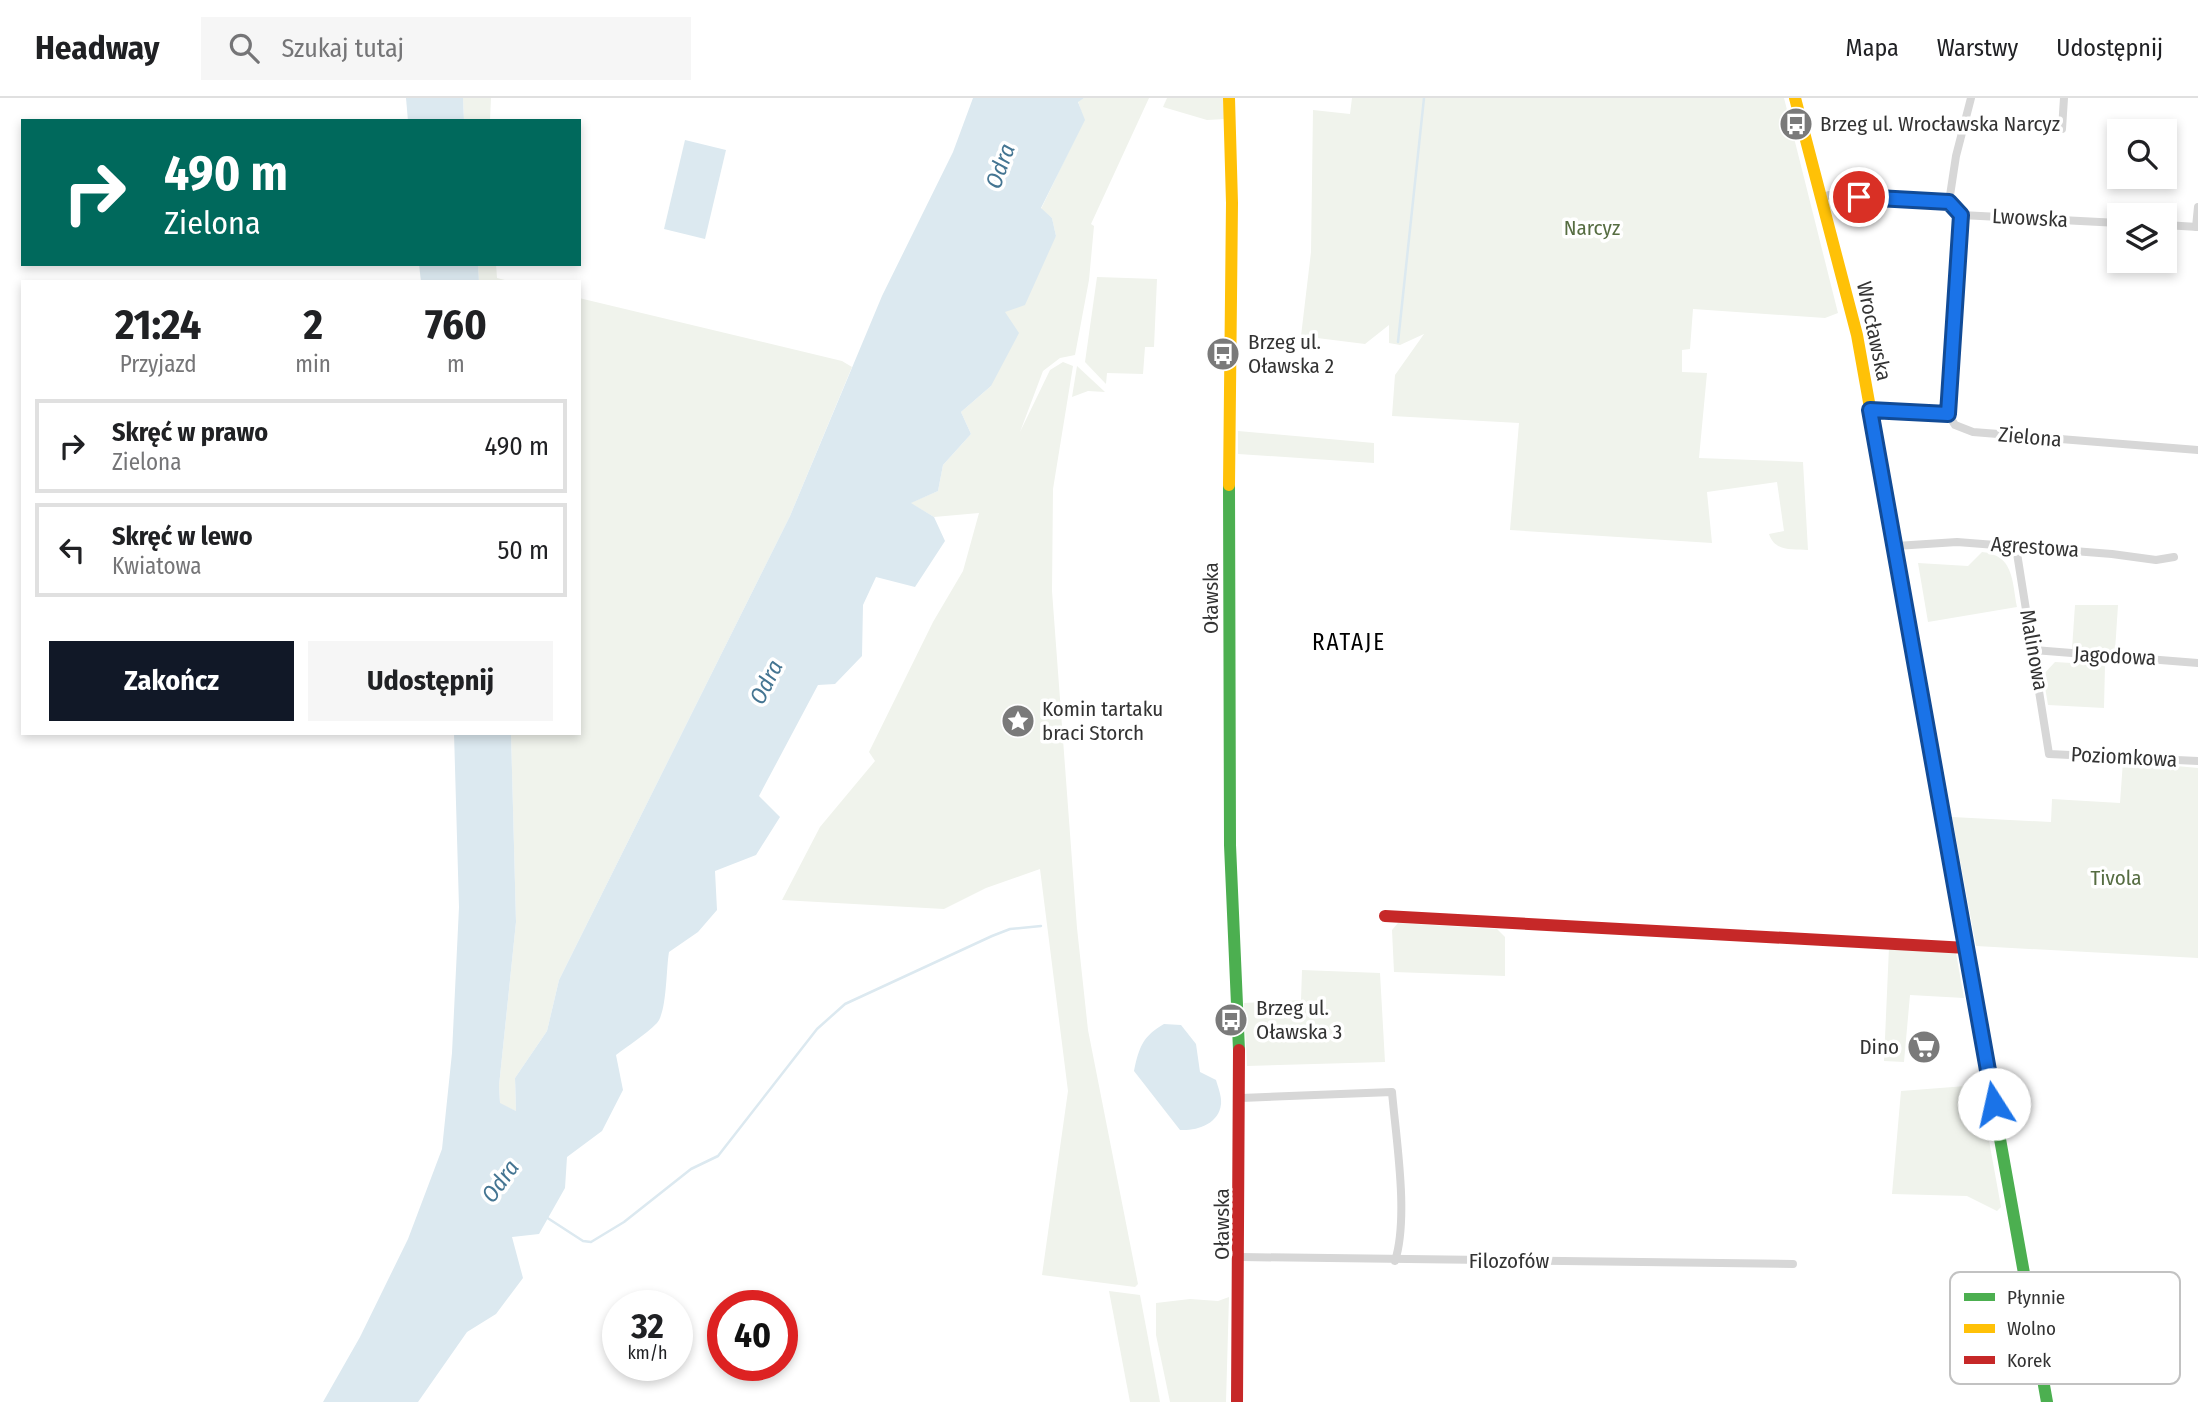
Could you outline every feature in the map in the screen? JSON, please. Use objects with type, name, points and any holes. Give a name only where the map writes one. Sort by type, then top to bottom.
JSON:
[{"type":"street","name":"Oławska","points":[[1229,98],[1232,203],[1229,420],[1230,845],[1241,1098],[1237,1402]]},
{"type":"street","name":"Wrocławska","points":[[1795,98],[1857,335],[2024,1272]]},
{"type":"street","points":[[1822,198],[1830,195],[1949,202],[1955,156],[1971,98]]},
{"type":"street","points":[[2062,129],[2064,98]]},
{"type":"street","name":"Lwowska","points":[[1949,202],[1961,215],[2107,222]]},
{"type":"street","points":[[2177,226],[2197,227],[2198,207]]},
{"type":"street","points":[[1870,410],[1948,414],[1961,215]]},
{"type":"street","name":"Zielona","points":[[1948,414],[1955,425],[1973,432],[2198,450]]},
{"type":"street","name":"Agrestowa","points":[[1896,546],[1957,542],[2112,554],[2127,558],[2174,558]]},
{"type":"street","name":"Malinowa","points":[[2016,547],[2049,754]]},
{"type":"street","name":"Jagodowa","points":[[2034,650],[2197,662]]},
{"type":"street","name":"Poziomkowa","points":[[2049,754],[2198,761]]},
{"type":"street","points":[[1385,916],[1967,948]]},
{"type":"street","points":[[1241,1098],[1392,1092],[1400,1178],[1399,1248],[1395,1261]]},
{"type":"street","name":"Filozofów","points":[[1241,1256],[1349,1257],[1395,1261],[1793,1264]]},
{"type":"street","name":"Wrocławska","points":[[2044,1384],[2047,1402]]},
{"type":"green space","points":[[463,98],[491,98],[490,119],[464,119]]},
{"type":"green space","points":[[1084,98],[1149,98],[1091,224],[1094,226],[1089,280],[1075,355],[1060,358],[1043,371],[1020,432],[1050,370],[1063,362],[1073,366],[1053,489],[1052,591],[1077,928],[1088,1030],[1138,1284],[1135,1287],[1042,1275],[1068,1091],[1040,869],[986,888],[944,909],[782,900],[820,827],[875,761],[869,752],[933,622],[963,571],[979,513],[934,517],[910,503],[938,491],[943,465],[971,434],[961,412],[991,386],[1005,311],[1056,236],[1052,218],[1041,209],[1084,120],[1078,101]]},
{"type":"green space","points":[[1167,98],[1223,98],[1225,119],[1207,120],[1163,107]]},
{"type":"green space","name":"Narcyz","points":[[1352,98],[1784,98],[1838,313],[1825,318],[1693,309],[1690,349],[1682,350],[1682,372],[1707,373],[1699,458],[1803,462],[1808,550],[1780,547],[1769,534],[1784,531],[1777,482],[1707,492],[1712,543],[1510,530],[1519,423],[1392,416],[1395,375],[1424,334],[1400,345],[1389,343],[1389,325],[1365,344],[1301,336],[1311,252],[1313,110],[1350,114]]},
{"type":"green space","points":[[478,266],[496,266],[497,278],[505,280],[479,280]]},
{"type":"green space","points":[[1097,277],[1157,279],[1154,347],[1145,347],[1143,374],[1107,373],[1106,384],[1085,362]]},
{"type":"green space","points":[[581,298],[842,361],[852,367],[790,516],[559,980],[547,1031],[515,1078],[516,1111],[500,1104],[499,1086],[516,922],[511,735],[581,735]]},
{"type":"green space","points":[[1077,366],[1105,392],[1088,391],[1072,397]]},
{"type":"green space","points":[[1238,431],[1374,443],[1374,463],[1238,454]]},
{"type":"green space","points":[[1982,552],[2000,558],[2006,564],[2010,571],[2017,607],[1928,622],[1918,563],[1968,566]]},
{"type":"green space","points":[[2075,605],[2118,605],[2115,651],[2072,649]]},
{"type":"green space","points":[[2055,662],[2105,665],[2104,708],[2048,705],[2043,675]]},
{"type":"green space","name":"Tivola","points":[[2123,761],[2198,768],[2198,958],[1976,946],[1952,817],[2051,822],[2052,799],[2120,803]]},
{"type":"green space","points":[[1398,923],[1497,929],[1505,937],[1505,976],[1394,972],[1392,930]]},
{"type":"green space","points":[[1889,947],[1956,953],[1964,998],[1910,995],[1904,1062],[1884,1061]]},
{"type":"green space","points":[[1302,970],[1380,973],[1385,1062],[1247,1066],[1244,1003],[1301,1000]]},
{"type":"green space","points":[[1979,1085],[2001,1207],[1997,1211],[1967,1196],[1892,1194],[1901,1091]]},
{"type":"green space","points":[[1109,1291],[1140,1295],[1160,1402],[1130,1402]]},
{"type":"green space","points":[[1229,1297],[1226,1402],[1170,1402],[1156,1335],[1156,1303],[1190,1299],[1218,1301]]},
{"type":"water","points":[[406,98],[463,98],[464,119],[408,119]]},
{"type":"water","name":"Odra","points":[[973,98],[1084,98],[1078,102],[1085,120],[1041,208],[1052,218],[1056,236],[1025,305],[1005,312],[1019,333],[991,386],[961,412],[971,434],[943,465],[938,491],[911,503],[934,517],[945,541],[915,587],[876,577],[863,605],[862,656],[835,684],[818,685],[759,796],[780,817],[756,855],[715,871],[717,910],[698,932],[669,952],[664,1000],[657,1023],[616,1055],[623,1090],[602,1131],[567,1157],[565,1188],[539,1234],[512,1237],[523,1278],[496,1314],[467,1332],[418,1402],[323,1402],[360,1337],[408,1239],[442,1149],[452,1053],[459,907],[454,735],[511,735],[516,922],[499,1086],[500,1103],[516,1111],[515,1078],[547,1031],[559,980],[790,516],[882,296],[953,152]]},
{"type":"water","points":[[685,140],[726,150],[705,239],[664,229]]},
{"type":"water","points":[[419,266],[478,266],[479,280],[421,280]]},
{"type":"water","points":[[1164,1024],[1181,1025],[1196,1044],[1200,1072],[1216,1080],[1221,1104],[1216,1117],[1206,1125],[1180,1130],[1134,1071],[1143,1043]]},
{"type":"waterway","points":[[1398,342],[1424,98]]},
{"type":"waterway","points":[[546,1217],[583,1241],[591,1242],[624,1222],[691,1169],[718,1156],[817,1029],[845,1004],[992,936],[1010,929],[1041,926]]},
{"type":"traffic: fast","points":[[1229,485],[1230,845],[1239,1050]]},
{"type":"traffic: fast","points":[[1990,1083],[2024,1272]]},
{"type":"traffic: fast","points":[[2044,1384],[2047,1402]]},
{"type":"traffic: slow","points":[[1229,98],[1232,203],[1229,485]]},
{"type":"traffic: slow","points":[[1795,98],[1857,335],[1920,688]]},
{"type":"traffic: jam","points":[[1920,688],[1990,1083]]},
{"type":"traffic: jam","points":[[1385,916],[1967,948]]},
{"type":"traffic: jam","points":[[1237,1402],[1239,1050]]},
{"type":"place","name":"Brzeg ul. Wrocławska Narcyz","points":[[1796,124]]},
{"type":"place","name":"Brzeg ul. Oławska 2","points":[[1223,354]]},
{"type":"place","name":"Komin tartaku braci Storch","points":[[1018,721]]},
{"type":"place","name":"Brzeg ul. Oławska 3","points":[[1231,1020]]},
{"type":"place","name":"Dino","points":[[1924,1047]]},
{"type":"district","name":"RATAJE","points":[[1349,642]]},
{"type":"route","points":[[1859,197],[1949,202],[1961,215],[1948,414],[1870,410],[1994,1104]]}]
